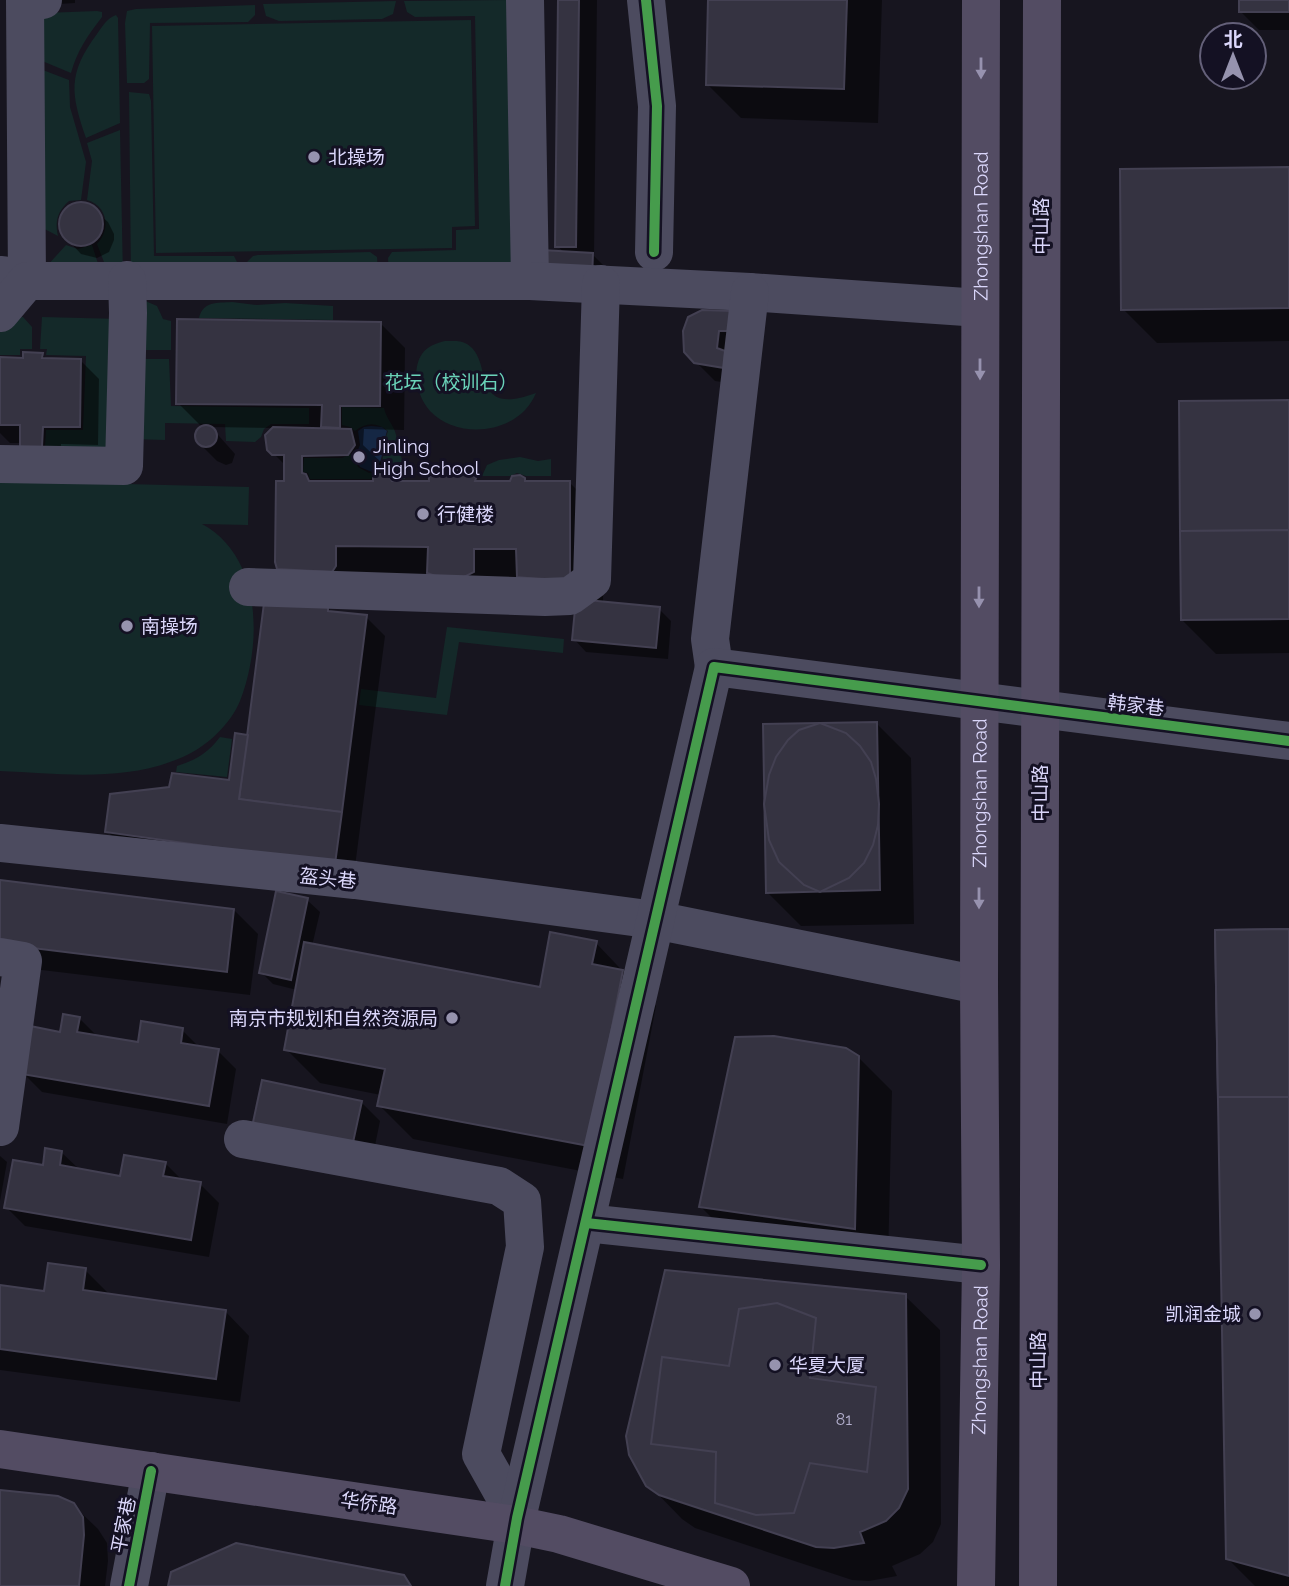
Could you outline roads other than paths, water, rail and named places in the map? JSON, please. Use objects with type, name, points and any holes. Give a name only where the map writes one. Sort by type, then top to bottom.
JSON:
[{"type":"main road","name":"Zhongshan Road","points":[[976,1586],[981,1265],[981,0]]},
{"type":"main road","name":"中山路","points":[[1041,293],[1042,9]]},
{"type":"main road","points":[[1041,334],[1041,390]]},
{"type":"main road","points":[[1041,446],[1041,488]]},
{"type":"main road","name":"中山路","points":[[1037,1586],[1040,752]]},
{"type":"main road","name":"华侨路","points":[[0,1449],[517,1522],[731,1586]]},
{"type":"street","points":[[0,313],[14,277],[25,1],[43,0]]},
{"type":"street","points":[[525,0],[530,281]]},
{"type":"street","points":[[646,0],[657,106],[653,252]]},
{"type":"street","points":[[14,277],[127,280],[530,281],[750,292],[980,308]]},
{"type":"street","points":[[0,464],[124,466],[127,280]]},
{"type":"street","points":[[248,587],[545,597],[570,596],[592,580],[601,284]]},
{"type":"street","points":[[505,1586],[517,1522],[714,667],[710,639],[750,292]]},
{"type":"street","points":[[1041,293],[1041,334]]},
{"type":"street","points":[[1041,390],[1041,446]]},
{"type":"street","points":[[1040,752],[1041,488]]},
{"type":"street","name":"韩家巷","points":[[714,667],[1289,741]]},
{"type":"street","name":"盔头巷","points":[[0,843],[355,880],[655,920],[979,985]]},
{"type":"street","points":[[0,957],[23,961],[0,1126]]},
{"type":"street","points":[[243,1139],[499,1186],[522,1201],[525,1247],[481,1454],[517,1522]]},
{"type":"street","points":[[586,1223],[981,1265]]},
{"type":"street","name":"平家巷","points":[[129,1586],[151,1471]]},
{"type":"water","points":[[371,426],[382,427],[387,431],[381,459],[372,472],[360,467],[355,457],[360,445],[358,431]]},
{"type":"place","name":"北操场","points":[[314,157]]},
{"type":"place","name":"Jinling High School","points":[[359,457]]},
{"type":"place","name":"行健楼","points":[[423,514]]},
{"type":"place","name":"南操场","points":[[127,626]]},
{"type":"place","name":"南京市规划和自然资源局","points":[[452,1018]]},
{"type":"place","name":"凯润金城","points":[[1255,1314]]},
{"type":"place","name":"华夏大厦","points":[[775,1365]]},
{"type":"park label","name":"花坛（校训石）","points":[[451,382]]}]
